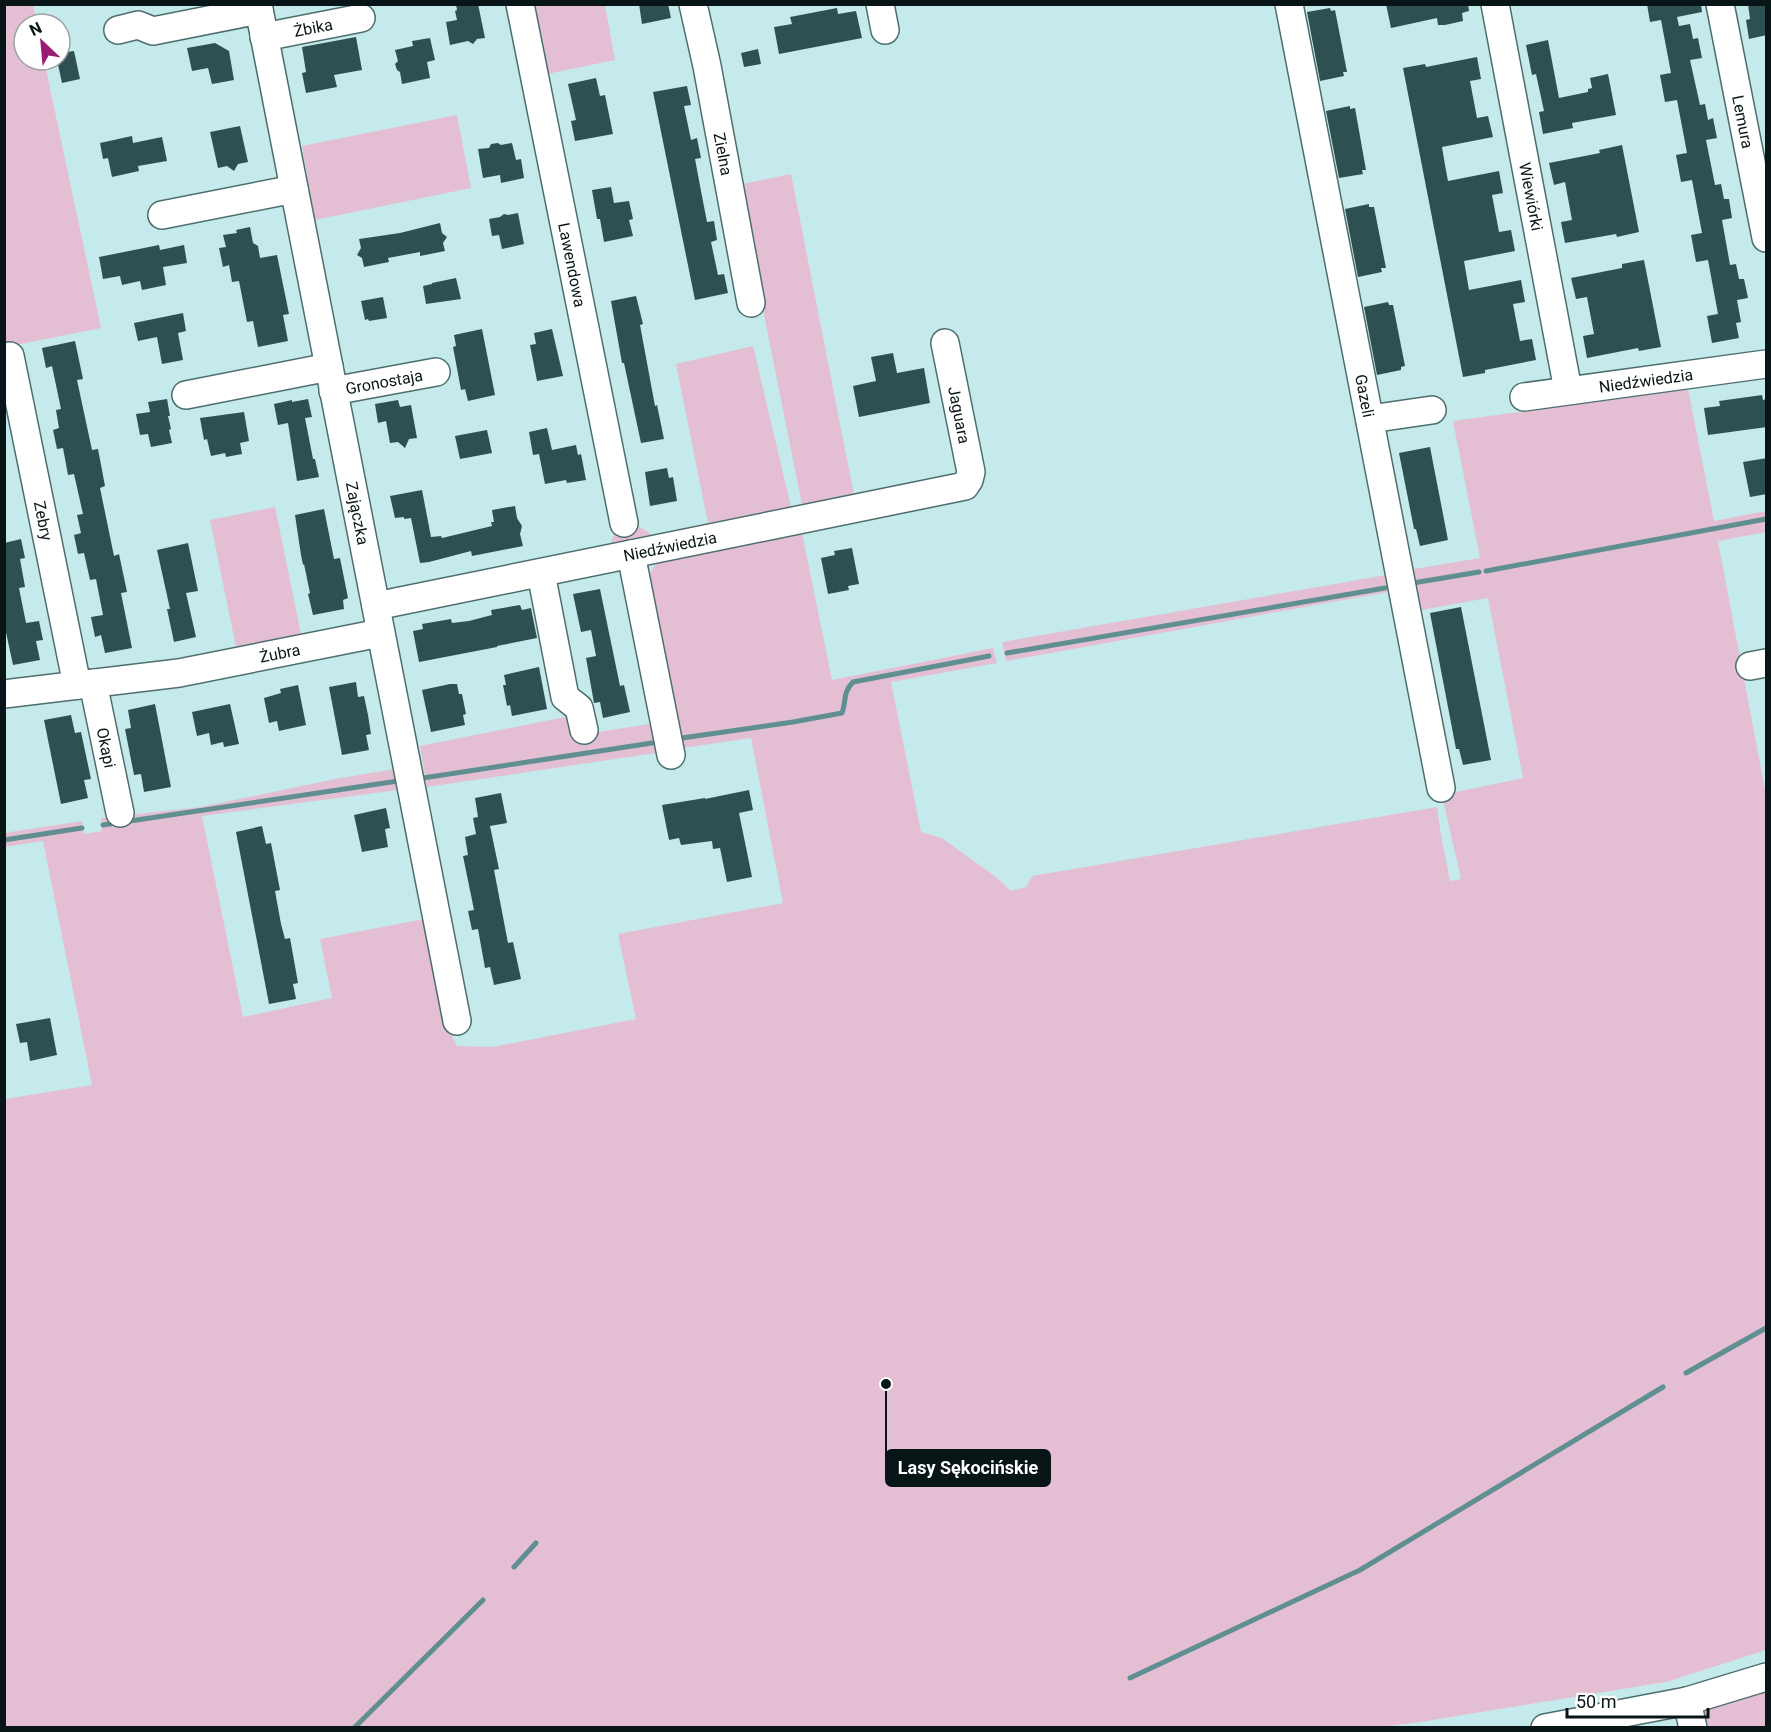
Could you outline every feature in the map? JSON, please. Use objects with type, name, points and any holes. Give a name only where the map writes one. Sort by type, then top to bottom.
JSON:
[{"type":"street","name":"Lawendowa","points":[[520,4],[624,523]]},
{"type":"street","name":"Zielna","points":[[693,4],[707,66],[751,303]]},
{"type":"street","name":"Gazeli","points":[[1289,4],[1441,788]]},
{"type":"street","name":"Wiewiórki","points":[[1495,4],[1568,390]]},
{"type":"street","name":"Lemura","points":[[1720,4],[1767,238]]},
{"type":"street","points":[[118,30],[138,25],[153,31],[259,7]]},
{"type":"street","name":"Zajączka","points":[[259,7],[457,1021]]},
{"type":"street","name":"Żbika","points":[[264,37],[361,18]]},
{"type":"street","points":[[162,215],[294,189]]},
{"type":"street","name":"Jaguara","points":[[945,343],[970,472],[965,486]]},
{"type":"street","name":"Zebry","points":[[10,356],[85,684]]},
{"type":"street","name":"Niedźwiedzia","points":[[1524,397],[1767,364]]},
{"type":"street","name":"Gronostaja","points":[[186,395],[331,379],[436,372]]},
{"type":"street","points":[[1370,419],[1432,410]]},
{"type":"street","name":"Niedźwiedzia","points":[[376,606],[965,486]]},
{"type":"street","points":[[631,554],[671,755]]},
{"type":"street","points":[[541,573],[565,698],[579,708],[584,730]]},
{"type":"street","name":"Żubra","points":[[85,684],[179,673],[380,633]]},
{"type":"street","points":[[4,694],[85,684]]},
{"type":"street","name":"Okapi","points":[[85,684],[120,813]]},
{"type":"street","points":[[1545,1728],[1687,1701],[1767,1677]]},
{"type":"street","points":[[1687,1701],[1694,1728]]},
{"type":"shaded area","points":[[4,5],[33,5],[34,12],[12,12],[12,72],[47,72],[101,328],[21,344],[4,344]]},
{"type":"shaded area","points":[[533,5],[605,5],[615,60],[547,74]]},
{"type":"shaded area","points":[[457,115],[471,188],[315,220],[302,146]]},
{"type":"shaded area","points":[[791,174],[854,495],[802,505],[738,185]]},
{"type":"shaded area","points":[[753,346],[791,507],[708,523],[676,364]]},
{"type":"shaded area","points":[[1688,389],[1714,521],[1766,511],[1766,532],[1718,541],[1766,795],[1766,1650],[1666,1682],[1375,1728],[5,1727],[5,1099],[92,1085],[43,841],[5,847],[4,833],[82,821],[84,834],[102,831],[101,818],[201,807],[395,769],[398,790],[202,816],[243,1017],[332,998],[320,939],[424,919],[445,1023],[457,1046],[492,1047],[636,1019],[618,934],[783,903],[751,738],[676,749],[646,579],[658,561],[802,533],[832,680],[993,648],[997,663],[891,682],[921,832],[942,838],[996,877],[1011,891],[1026,887],[1032,876],[1437,807],[1450,881],[1461,879],[1442,795],[1523,778],[1488,598],[1416,611],[1408,570],[1480,558],[1453,421]]},
{"type":"shaded area","points":[[275,507],[301,634],[236,647],[210,520]]},
{"type":"shaded area","points":[[708,523],[709,531],[610,545],[616,528],[636,524],[652,535]]},
{"type":"shaded area","points":[[1392,574],[1394,591],[1006,661],[1002,642]]},
{"type":"shaded area","points":[[575,715],[580,735],[655,723],[662,752],[427,787],[420,746]]},
{"type":"shaded area","points":[[1766,1689],[1766,1727],[1703,1727],[1703,1715],[1706,1708]]},
{"type":"building","points":[[456,4],[478,4],[485,38],[477,39],[473,44],[468,41],[450,45],[446,22],[457,20]]},
{"type":"building","points":[[639,4],[668,4],[671,18],[642,24]]},
{"type":"building","points":[[1386,4],[1468,4],[1469,11],[1462,13],[1463,21],[1445,25],[1438,25],[1437,18],[1391,28]]},
{"type":"building","points":[[1647,4],[1701,4],[1702,12],[1677,17],[1679,26],[1690,24],[1693,39],[1698,38],[1702,58],[1690,60],[1700,105],[1705,104],[1708,120],[1713,118],[1717,138],[1706,140],[1715,185],[1721,184],[1724,199],[1729,199],[1732,218],[1722,220],[1730,265],[1736,264],[1739,279],[1744,279],[1748,298],[1737,300],[1741,322],[1736,323],[1739,338],[1712,343],[1707,316],[1718,314],[1708,260],[1696,262],[1691,235],[1702,233],[1692,180],[1681,182],[1676,155],[1687,153],[1677,100],[1665,102],[1660,75],[1671,73],[1661,20],[1650,22]]},
{"type":"building","points":[[1748,4],[1767,4],[1767,35],[1749,39],[1746,20],[1750,19]]},
{"type":"building","points":[[837,8],[838,14],[856,11],[862,38],[779,54],[774,27],[792,24],[790,17]]},
{"type":"building","points":[[1330,8],[1331,11],[1335,10],[1347,72],[1343,72],[1344,76],[1320,81],[1307,12]]},
{"type":"building","points":[[356,37],[362,70],[334,75],[337,87],[306,93],[302,73],[306,72],[302,47]]},
{"type":"building","points":[[430,38],[435,60],[427,62],[430,78],[402,84],[400,72],[395,64],[398,61],[395,50],[413,46],[412,41]]},
{"type":"building","points":[[1548,40],[1559,98],[1588,92],[1588,89],[1592,88],[1590,78],[1608,74],[1616,115],[1572,123],[1573,128],[1543,134],[1539,112],[1544,111],[1536,74],[1532,75],[1526,45]]},
{"type":"building","points":[[215,43],[229,51],[234,80],[212,84],[208,68],[192,71],[187,48]]},
{"type":"building","points":[[758,49],[761,64],[744,67],[741,53]]},
{"type":"building","points":[[72,51],[74,51],[80,79],[62,83],[60,72],[72,72]]},
{"type":"building","points":[[1477,57],[1481,79],[1470,81],[1477,118],[1488,116],[1493,137],[1442,147],[1448,181],[1499,171],[1503,193],[1492,195],[1499,232],[1511,230],[1515,251],[1464,261],[1469,290],[1521,280],[1525,302],[1513,304],[1520,341],[1532,339],[1536,360],[1485,370],[1485,373],[1463,377],[1403,68],[1425,64],[1426,67]]},
{"type":"building","points":[[596,78],[600,96],[605,95],[613,134],[575,141],[571,121],[576,120],[568,84]]},
{"type":"building","points":[[687,86],[691,105],[684,106],[691,140],[697,138],[701,158],[695,159],[707,222],[714,221],[717,240],[711,242],[718,275],[724,274],[728,293],[695,300],[653,92]]},
{"type":"building","points":[[1350,106],[1350,109],[1355,108],[1366,170],[1362,170],[1363,174],[1339,178],[1326,111]]},
{"type":"building","points":[[240,126],[248,162],[238,164],[234,171],[227,166],[218,168],[210,132]]},
{"type":"building","points":[[132,136],[133,143],[162,137],[167,161],[138,166],[139,171],[112,177],[108,158],[103,159],[100,143]]},
{"type":"building","points":[[512,143],[516,160],[521,159],[524,178],[501,183],[500,175],[483,178],[478,149],[489,148],[491,144],[501,145]]},
{"type":"building","points":[[1622,145],[1639,232],[1565,243],[1561,222],[1572,220],[1565,182],[1554,185],[1549,163],[1600,153],[1599,150]]},
{"type":"building","points":[[611,187],[614,203],[629,201],[633,219],[629,220],[633,236],[604,242],[592,190]]},
{"type":"building","points":[[1369,204],[1369,207],[1374,207],[1386,268],[1381,268],[1382,272],[1358,277],[1345,209]]},
{"type":"building","points":[[518,213],[524,244],[502,249],[499,235],[492,236],[489,219],[504,214]]},
{"type":"building","points":[[440,223],[442,233],[447,237],[443,243],[445,251],[420,256],[420,252],[388,258],[389,262],[364,267],[362,258],[357,255],[361,248],[359,239],[400,233]]},
{"type":"building","points":[[250,227],[253,243],[258,246],[260,258],[277,255],[289,314],[283,315],[288,341],[258,347],[253,321],[247,322],[239,281],[232,282],[229,265],[223,267],[219,248],[226,247],[223,235],[237,233],[236,230]]},
{"type":"building","points":[[159,245],[160,250],[184,245],[187,263],[163,267],[166,285],[142,290],[140,281],[122,285],[120,276],[103,279],[99,257]]},
{"type":"building","points":[[1644,260],[1661,347],[1639,351],[1638,348],[1587,358],[1583,336],[1594,334],[1587,297],[1576,299],[1571,278],[1622,268],[1622,264]]},
{"type":"building","points":[[456,278],[461,299],[426,304],[423,286]]},
{"type":"building","points":[[636,296],[643,324],[640,325],[655,406],[657,405],[664,439],[641,443],[624,363],[622,363],[611,301]]},
{"type":"building","points":[[383,297],[387,318],[365,320],[361,301]]},
{"type":"building","points":[[1388,302],[1389,305],[1393,305],[1405,366],[1401,367],[1401,370],[1377,375],[1364,307]]},
{"type":"building","points":[[183,313],[186,331],[178,333],[183,360],[162,364],[157,337],[138,341],[134,323]]},
{"type":"building","points":[[482,329],[495,395],[468,401],[465,389],[461,390],[453,347],[456,346],[454,335]]},
{"type":"building","points":[[552,329],[563,376],[537,381],[530,345],[536,344],[534,333]]},
{"type":"building","points":[[75,341],[83,379],[77,380],[92,450],[98,449],[105,486],[100,488],[114,556],[119,554],[127,592],[121,593],[132,648],[105,653],[101,635],[95,637],[91,617],[103,615],[96,579],[90,580],[84,553],[78,554],[74,535],[81,533],[77,515],[83,514],[74,474],[68,475],[63,448],[57,449],[53,430],[59,428],[56,410],[61,409],[52,366],[46,368],[42,348]]},
{"type":"building","points":[[893,353],[897,373],[924,368],[930,403],[859,417],[853,386],[876,381],[871,357]]},
{"type":"building","points":[[1762,395],[1763,400],[1767,399],[1767,427],[1708,435],[1704,408],[1720,406],[1719,401]]},
{"type":"building","points":[[167,399],[172,443],[151,447],[148,434],[140,435],[136,414],[150,412],[148,402]]},
{"type":"building","points":[[308,399],[312,417],[305,418],[319,477],[297,481],[288,423],[278,425],[274,404]]},
{"type":"building","points":[[398,400],[400,407],[411,405],[417,438],[409,439],[405,448],[398,442],[390,443],[386,421],[378,423],[375,404]]},
{"type":"building","points":[[244,412],[249,441],[240,443],[242,454],[226,457],[225,453],[211,456],[207,439],[204,440],[200,418]]},
{"type":"building","points":[[547,428],[552,450],[576,445],[578,455],[581,454],[586,480],[567,483],[566,480],[545,484],[539,454],[533,455],[529,432]]},
{"type":"building","points":[[487,430],[492,453],[460,459],[455,436]]},
{"type":"building","points":[[1430,447],[1448,540],[1420,546],[1416,529],[1414,529],[1399,453]]},
{"type":"building","points":[[1767,458],[1767,494],[1750,497],[1743,462]]},
{"type":"building","points":[[667,468],[669,478],[673,477],[677,501],[650,506],[645,472]]},
{"type":"building","points":[[422,490],[431,537],[441,536],[442,538],[492,526],[491,522],[494,522],[492,510],[515,506],[517,518],[522,526],[520,534],[523,546],[472,556],[471,551],[420,563],[411,518],[395,518],[390,496]]},
{"type":"building","points":[[324,509],[334,559],[340,558],[348,598],[343,600],[344,609],[313,615],[295,515]]},
{"type":"building","points":[[21,539],[25,558],[20,559],[25,587],[19,588],[26,623],[39,621],[43,640],[36,641],[40,660],[13,665],[4,623],[4,543]]},
{"type":"building","points":[[188,543],[198,591],[186,593],[196,637],[174,642],[167,609],[170,609],[157,550]]},
{"type":"building","points":[[852,548],[859,584],[848,586],[849,590],[828,594],[821,558],[835,555],[834,551]]},
{"type":"building","points":[[600,589],[620,686],[624,685],[630,712],[603,718],[600,702],[594,703],[586,658],[596,656],[591,630],[581,632],[573,594]]},
{"type":"building","points":[[520,605],[522,610],[531,608],[537,638],[419,662],[413,631],[423,629],[422,624],[451,619],[452,623],[469,621],[492,615],[491,610]]},
{"type":"building","points":[[1461,607],[1491,760],[1463,765],[1459,749],[1456,749],[1430,613]]},
{"type":"building","points":[[539,667],[547,709],[512,716],[510,705],[507,706],[503,685],[506,685],[504,675]]},
{"type":"building","points":[[356,682],[358,697],[364,696],[368,715],[371,734],[366,735],[369,750],[342,755],[329,687]]},
{"type":"building","points":[[457,684],[459,694],[462,694],[466,714],[463,715],[465,725],[431,732],[422,690]]},
{"type":"building","points":[[298,685],[306,725],[279,731],[277,721],[269,723],[264,698],[281,693],[280,689]]},
{"type":"building","points":[[155,704],[171,787],[144,792],[141,774],[134,775],[125,729],[131,728],[128,710]]},
{"type":"building","points":[[230,704],[239,744],[224,747],[223,742],[211,745],[209,733],[197,736],[192,712]]},
{"type":"building","points":[[71,715],[75,733],[81,732],[91,779],[84,780],[88,798],[61,804],[44,720]]},
{"type":"building","points":[[749,790],[753,810],[739,813],[752,877],[727,882],[720,848],[713,849],[712,841],[681,845],[679,838],[669,840],[662,805]]},
{"type":"building","points":[[501,793],[507,823],[490,826],[499,869],[494,870],[508,943],[513,942],[521,979],[494,985],[490,967],[485,968],[478,929],[472,930],[468,911],[474,910],[463,856],[468,855],[465,837],[476,834],[473,818],[478,817],[475,798]]},
{"type":"building","points":[[386,808],[390,828],[385,829],[388,847],[362,852],[354,815]]},
{"type":"building","points":[[262,826],[266,844],[271,843],[280,890],[275,891],[281,924],[285,939],[290,938],[298,983],[293,984],[296,999],[269,1004],[236,832]]},
{"type":"building","points":[[50,1018],[57,1055],[30,1061],[27,1042],[20,1043],[16,1024]]},
{"type":"waterway","points":[[1486,571],[1766,519]]},
{"type":"waterway","points":[[1413,583],[1479,572]]},
{"type":"waterway","points":[[1007,653],[1385,588]]},
{"type":"waterway","points":[[682,738],[842,713],[846,693],[853,682],[989,656]]},
{"type":"waterway","points":[[423,778],[652,743]]},
{"type":"waterway","points":[[103,825],[398,781]]},
{"type":"waterway","points":[[4,840],[82,828]]},
{"type":"waterway","points":[[1686,1373],[1766,1328]]},
{"type":"waterway","points":[[1130,1678],[1360,1570],[1663,1387]]},
{"type":"waterway","points":[[514,1567],[536,1543]]},
{"type":"waterway","points":[[354,1728],[483,1600]]},
{"type":"place","name":"Lasy Sękocińskie","points":[[886,1384]]}]
